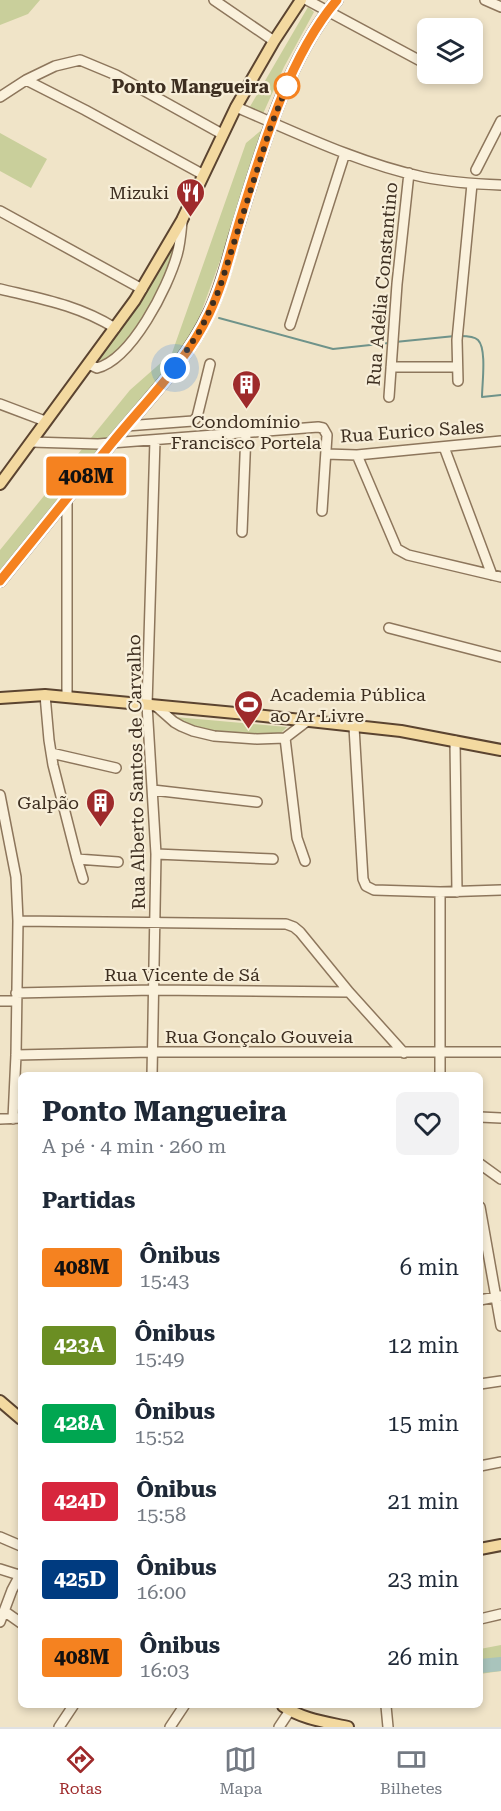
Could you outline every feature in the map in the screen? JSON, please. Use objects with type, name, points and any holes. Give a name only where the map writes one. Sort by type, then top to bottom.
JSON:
[{"type":"main road","points":[[0,484],[142,289],[182,220],[236,107],[274,41],[302,0]]},
{"type":"main road","points":[[0,581],[192,345],[219,290],[272,123],[298,62],[327,12],[337,0]]},
{"type":"main road","points":[[0,698],[45,695],[112,700],[401,732],[501,750]]},
{"type":"main road","points":[[0,1401],[18,1416]]},
{"type":"main road","points":[[483,1548],[501,1545]]},
{"type":"main road","points":[[291,1708],[314,1720],[348,1727]]},
{"type":"street","points":[[214,0],[274,41]]},
{"type":"street","points":[[307,0],[417,59]]},
{"type":"street","points":[[485,0],[501,7]]},
{"type":"street","points":[[0,97],[26,80],[55,66],[80,60],[116,75],[222,135]]},
{"type":"street","points":[[26,80],[202,174]]},
{"type":"street","points":[[236,107],[345,153],[409,173],[472,184],[501,185]]},
{"type":"street","points":[[476,170],[501,122]]},
{"type":"street","points":[[290,325],[345,153]]},
{"type":"street","name":"Rua Adélia Constantino","points":[[389,397],[396,284],[409,173]]},
{"type":"street","points":[[458,381],[457,335],[472,184]]},
{"type":"street","points":[[0,211],[142,289]]},
{"type":"street","points":[[88,364],[98,368],[109,363],[138,334],[156,304],[172,268],[177,255],[182,220]]},
{"type":"street","points":[[0,289],[83,310],[115,328]]},
{"type":"street","points":[[126,426],[193,421],[197,417],[210,364]]},
{"type":"street","points":[[391,368],[457,367]]},
{"type":"street","points":[[0,404],[45,421]]},
{"type":"street","points":[[31,442],[111,443],[322,428],[327,435],[322,511]]},
{"type":"street","points":[[242,532],[246,432]]},
{"type":"street","name":"Rua Alberto Santos de Carvalho","points":[[152,1072],[156,854],[152,706],[155,440]]},
{"type":"street","name":"Rua Eurico Sales","points":[[326,454],[357,455],[501,441]]},
{"type":"street","points":[[444,447],[496,576]]},
{"type":"street","points":[[357,455],[397,549],[408,555],[496,576]]},
{"type":"street","points":[[67,499],[67,697]]},
{"type":"street","points":[[389,628],[501,657]]},
{"type":"street","points":[[45,695],[53,769],[83,879]]},
{"type":"street","points":[[152,706],[174,722],[193,731],[214,736],[285,738],[306,722]]},
{"type":"street","points":[[354,727],[363,879],[366,886],[374,890],[440,892],[501,890]]},
{"type":"street","points":[[285,738],[297,838],[305,861]]},
{"type":"street","points":[[455,741],[457,892]]},
{"type":"street","points":[[51,753],[116,768]]},
{"type":"street","points":[[153,790],[257,802]]},
{"type":"street","points":[[0,795],[16,877],[18,921],[17,1118],[1,1119],[0,1130]]},
{"type":"street","points":[[156,854],[273,859]]},
{"type":"street","points":[[77,859],[118,862]]},
{"type":"street","points":[[439,1072],[435,1052],[440,892]]},
{"type":"street","points":[[18,921],[286,924],[300,932],[349,992],[409,1053]]},
{"type":"street","name":"Rua Vicente de Sá","points":[[0,1001],[16,997],[153,990],[349,992]]},
{"type":"street","name":"Rua Gonçalo Gouveia","points":[[16,1055],[152,1052],[501,1052]]},
{"type":"street","points":[[483,1117],[501,1118]]},
{"type":"street","points":[[483,1166],[501,1179]]},
{"type":"street","points":[[483,1228],[499,1296],[501,1326]]},
{"type":"street","points":[[483,1299],[499,1296]]},
{"type":"street","points":[[483,1384],[501,1381]]},
{"type":"street","points":[[483,1465],[501,1462]]},
{"type":"street","points":[[0,1537],[18,1545]]},
{"type":"street","points":[[0,1569],[18,1574]]},
{"type":"street","points":[[0,1622],[18,1579]]},
{"type":"street","points":[[4,1611],[18,1621]]},
{"type":"street","points":[[483,1618],[501,1614]]},
{"type":"street","points":[[59,1727],[72,1708]]},
{"type":"street","points":[[170,1727],[183,1708]]},
{"type":"street","points":[[279,1727],[288,1708]]},
{"type":"street","points":[[386,1708],[387,1727]]},
{"type":"green space","points":[[0,0],[40,0],[28,14],[0,25]]},
{"type":"green space","points":[[308,7],[314,12],[284,67],[262,116],[248,110]]},
{"type":"green space","points":[[264,128],[232,228],[195,329],[143,401],[0,578],[0,550],[130,390],[172,353],[246,143]]},
{"type":"green space","points":[[0,133],[47,159],[31,188],[0,171]]},
{"type":"green space","points":[[176,235],[170,268],[147,315],[126,342],[102,361],[99,359],[139,300]]},
{"type":"green space","points":[[175,717],[287,727],[278,736],[238,734],[199,728]]},
{"type":"green space","points":[[501,1645],[501,1671],[483,1674],[483,1648]]},
{"type":"waterway","points":[[219,318],[333,349],[389,343]]},
{"type":"waterway","points":[[395,342],[455,336]]},
{"type":"waterway","points":[[460,336],[470,336],[481,344],[482,397],[501,395]]},
{"type":"waterway","points":[[483,1666],[501,1664]]},
{"type":"bus line","name":"408M","points":[[0,581],[192,345],[219,290],[278,106],[314,33],[337,0]]},
{"type":"place","name":"Ponto Mangueira","points":[[287,86]]},
{"type":"place","name":"Mizuki","points":[[190,218]]},
{"type":"place","name":"Condomínio Francisco Portela","points":[[246,410]]},
{"type":"place","name":"Academia Pública ao Ar Livre","points":[[249,730]]},
{"type":"place","name":"Galpão","points":[[100,828]]},
{"type":"route","points":[[175,368],[192,345],[219,290],[239,222],[272,123],[287,86]]}]
